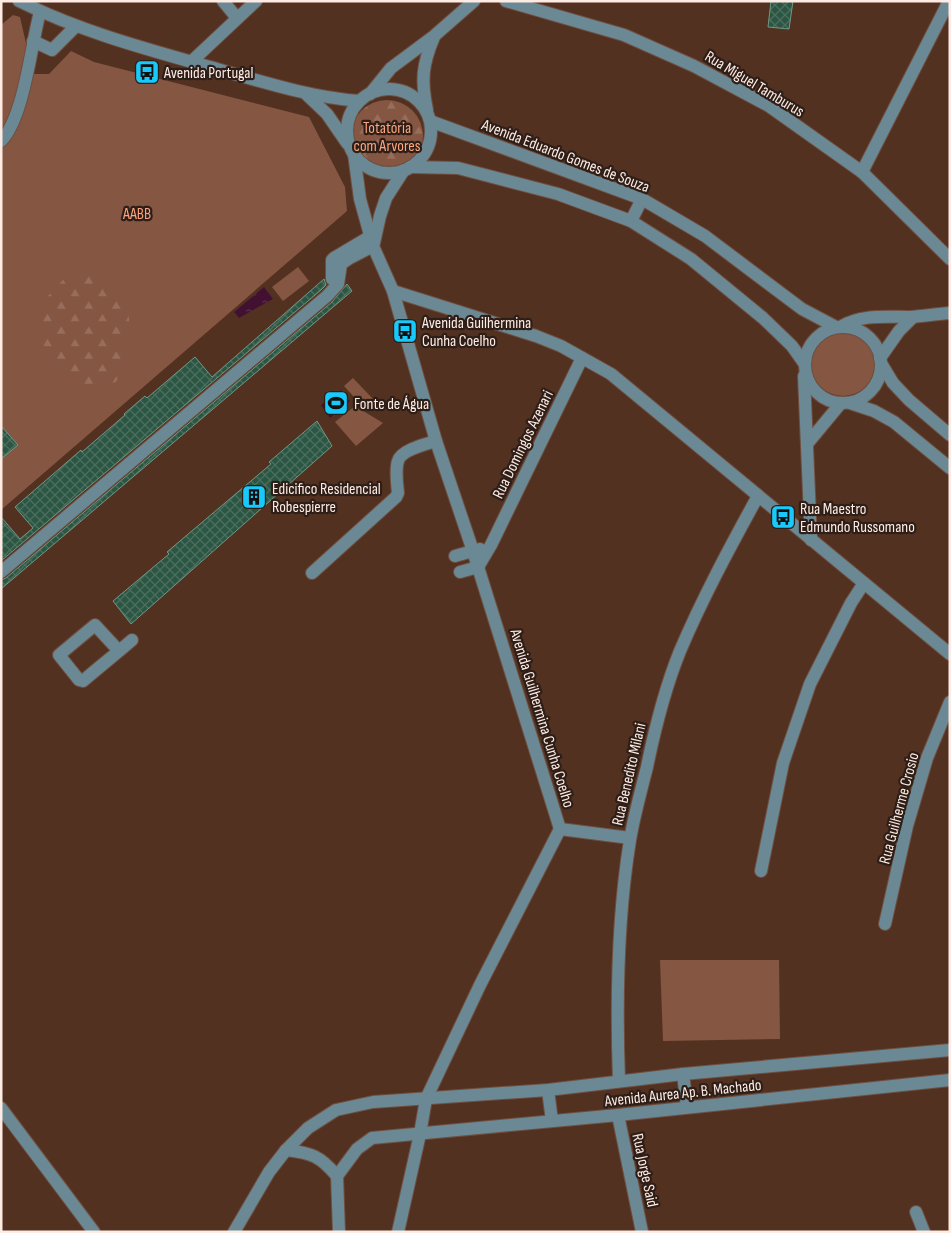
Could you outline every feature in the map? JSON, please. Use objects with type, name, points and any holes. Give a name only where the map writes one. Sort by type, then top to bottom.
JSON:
[{"type":"street","points":[[19,1],[40,12],[76,26],[191,62],[306,94],[359,102]]},
{"type":"street","points":[[223,1],[237,18]]},
{"type":"street","points":[[191,62],[256,1]]},
{"type":"street","points":[[370,94],[391,68],[434,36],[474,1]]},
{"type":"street","name":"Rua Miguel Tamburus","points":[[506,1],[624,35],[694,66],[769,106],[862,172],[948,253]]},
{"type":"street","points":[[862,172],[949,1]]},
{"type":"street","points":[[1,141],[6,136],[16,115],[40,12]]},
{"type":"street","points":[[28,67],[52,50],[76,26]]},
{"type":"street","points":[[1,572],[327,296],[338,284],[341,264],[372,241],[386,198],[407,168],[419,160],[430,142],[429,117],[422,87],[425,57],[434,36]]},
{"type":"street","points":[[33,41],[52,50]]},
{"type":"street","points":[[352,151],[347,135],[348,123],[352,111],[359,102],[370,94],[382,89],[402,91],[419,102],[429,117]]},
{"type":"street","points":[[306,94],[326,114],[352,151],[364,164],[376,171],[390,173],[407,168],[458,168],[558,194],[631,221],[691,259],[763,318],[792,346],[804,366],[807,381],[814,392],[825,399],[874,410],[894,422],[950,468]]},
{"type":"street","name":"Avenida Eduardo Gomes de Souza","points":[[429,117],[642,199],[704,236],[802,309],[838,327]]},
{"type":"street","name":"Avenida Guilhermina Cunha Coelho","points":[[352,151],[360,199],[372,241],[393,291],[436,441],[473,551],[560,829],[480,985],[426,1099],[398,1232]]},
{"type":"street","points":[[631,221],[642,199]]},
{"type":"street","points":[[393,291],[536,336],[561,346],[611,374],[950,654]]},
{"type":"street","points":[[811,540],[804,366],[809,347],[820,334],[855,320],[950,313]]},
{"type":"street","points":[[880,361],[899,332],[913,317]]},
{"type":"street","points":[[808,444],[845,403],[862,398],[873,389],[879,377],[880,361],[878,351],[872,340],[861,332],[838,327]]},
{"type":"street","name":"Rua Domingos Azenari","points":[[478,567],[491,545],[582,358]]},
{"type":"street","points":[[880,361],[894,384],[909,400],[950,435]]},
{"type":"street","points":[[312,573],[396,497],[398,493],[397,464],[400,456],[418,446],[436,441]]},
{"type":"street","name":"Rua Benedito Milani","points":[[618,1081],[616,1012],[618,946],[624,879],[630,838],[656,723],[679,653],[707,590],[758,496]]},
{"type":"street","points":[[455,556],[491,545]]},
{"type":"street","points":[[460,572],[478,567]]},
{"type":"street","points":[[761,871],[783,763],[810,684],[851,603],[864,584]]},
{"type":"street","points":[[120,651],[95,625],[59,655],[79,680],[83,681],[120,651],[132,640]]},
{"type":"street","name":"Rua Guilherme Crosio","points":[[885,924],[907,826],[927,758],[950,702]]},
{"type":"street","points":[[560,829],[630,838]]},
{"type":"street","name":"Avenida Aurea Ap. B. Machado","points":[[234,1232],[270,1172],[286,1150],[308,1128],[336,1110],[373,1102],[548,1090],[683,1074],[950,1050]]},
{"type":"street","points":[[683,1074],[687,1107]]},
{"type":"street","name":"Avenida Aurea Ap. B. Machado","points":[[337,1176],[358,1149],[372,1138],[618,1115],[950,1080]]},
{"type":"street","points":[[548,1090],[552,1121]]},
{"type":"street","points":[[1,1108],[94,1232]]},
{"type":"street","name":"Rua Jorge Said","points":[[618,1115],[642,1232]]},
{"type":"street","points":[[286,1150],[312,1155],[325,1162],[337,1176],[338,1232]]},
{"type":"street","points":[[916,1212],[924,1232]]},
{"type":"green space","name":"AABB","points":[[13,15],[20,17],[33,74],[49,74],[71,51],[94,62],[309,117],[345,187],[347,211],[1,510],[1,25]]},
{"type":"green space","name":"Totatória com Arvores","points":[[387,100],[407,106],[417,116],[423,136],[417,156],[407,166],[387,172],[367,166],[357,156],[351,136],[357,116],[367,106]]},
{"type":"green space","points":[[298,267],[309,281],[283,301],[272,287]]},
{"type":"green space","points":[[78,272],[94,278],[110,288],[122,301],[129,317],[123,363],[116,382],[86,389],[68,384],[55,367],[44,346],[38,325],[45,299],[63,280]]},
{"type":"green space","points":[[837,332],[849,332],[866,341],[873,352],[875,364],[873,376],[866,387],[849,396],[837,396],[825,391],[816,382],[811,370],[811,358],[816,346],[825,337]]},
{"type":"green space","points":[[353,378],[373,399],[363,407],[344,386]]},
{"type":"green space","points":[[355,406],[383,423],[356,446],[335,422]]},
{"type":"green space","points":[[660,960],[779,960],[780,1039],[663,1041]]},
{"type":"water","points":[[264,287],[273,299],[239,318],[234,312]]},
{"type":"water","name":"Fonte de Água","points":[[341,390],[350,401],[330,418],[321,405]]},
{"type":"building","points":[[771,1],[793,1],[789,29],[768,27]]},
{"type":"building","points":[[324,279],[326,285],[321,290],[1,561],[1,517],[20,539],[33,528],[15,507],[81,450],[82,452],[145,396],[147,398],[195,357],[212,377]]},
{"type":"building","points":[[347,284],[352,291],[1,589],[1,580],[6,578],[332,302]]},
{"type":"building","points":[[317,421],[332,446],[131,624],[113,601],[169,554],[167,552],[271,464],[269,462]]},
{"type":"building","points":[[1,426],[18,445],[1,459]]},
{"type":"place","name":"Avenida Portugal","points":[[147,72]]},
{"type":"place","name":"Avenida Guilhermina Cunha Coelho","points":[[405,331]]},
{"type":"place","name":"Fonte de Água","points":[[336,403]]},
{"type":"place","name":"Edicifico Residencial Robespierre","points":[[254,497]]},
{"type":"place","name":"Rua Maestro Edmundo Russomano","points":[[783,517]]}]
